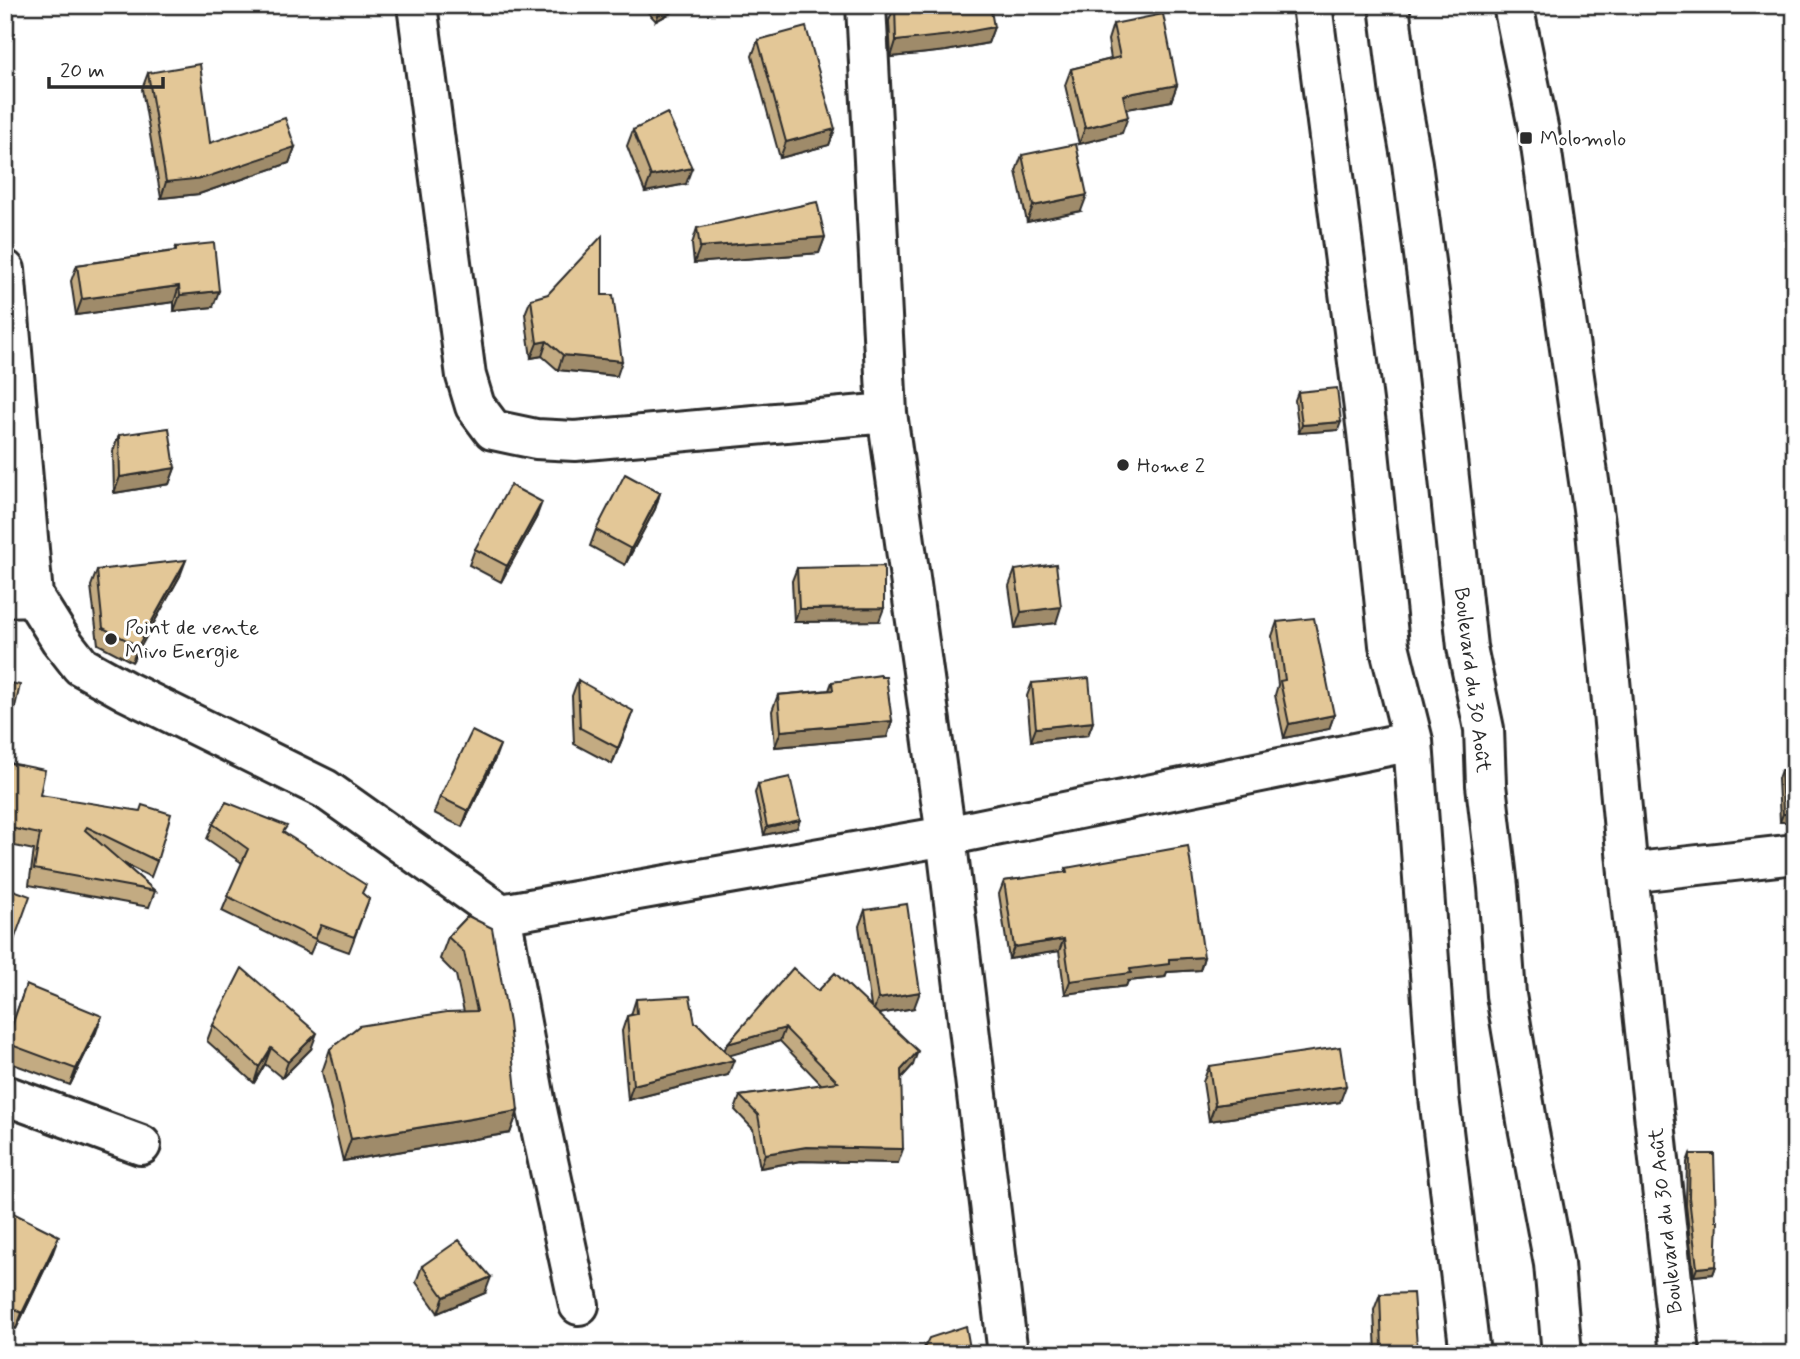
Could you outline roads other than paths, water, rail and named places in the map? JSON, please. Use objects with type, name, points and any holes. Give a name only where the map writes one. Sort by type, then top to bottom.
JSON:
[{"type":"main road","points":[[417,5],[466,376],[475,406],[494,429],[536,439],[575,440],[887,413]]},
{"type":"main road","points":[[866,5],[887,413],[946,836],[1007,1354]]},
{"type":"main road","points":[[1312,5],[1367,432],[1389,645],[1413,741],[1439,1097],[1470,1354]]},
{"type":"main road","name":"Boulevard du 30 Août","points":[[1389,5],[1430,300],[1467,647],[1484,729],[1486,785],[1498,887],[1506,995],[1554,1264],[1562,1354]]},
{"type":"main road","name":"Boulevard du 30 Août","points":[[1513,5],[1539,132],[1596,530],[1628,873],[1680,1354]]},
{"type":"main road","points":[[5,270],[19,597],[60,639],[80,666],[326,789],[501,914],[536,1105],[579,1305]]},
{"type":"main road","points":[[501,914],[946,836],[1413,741]]},
{"type":"main road","points":[[1628,873],[1795,854]]},
{"type":"main road","points":[[5,1096],[141,1145]]},
{"type":"place","name":"Molomolo","points":[[1526,138]]},
{"type":"place","name":"Home 2","points":[[1123,465]]},
{"type":"place","name":"Point de vente Mivo Energie","points":[[111,639]]}]
